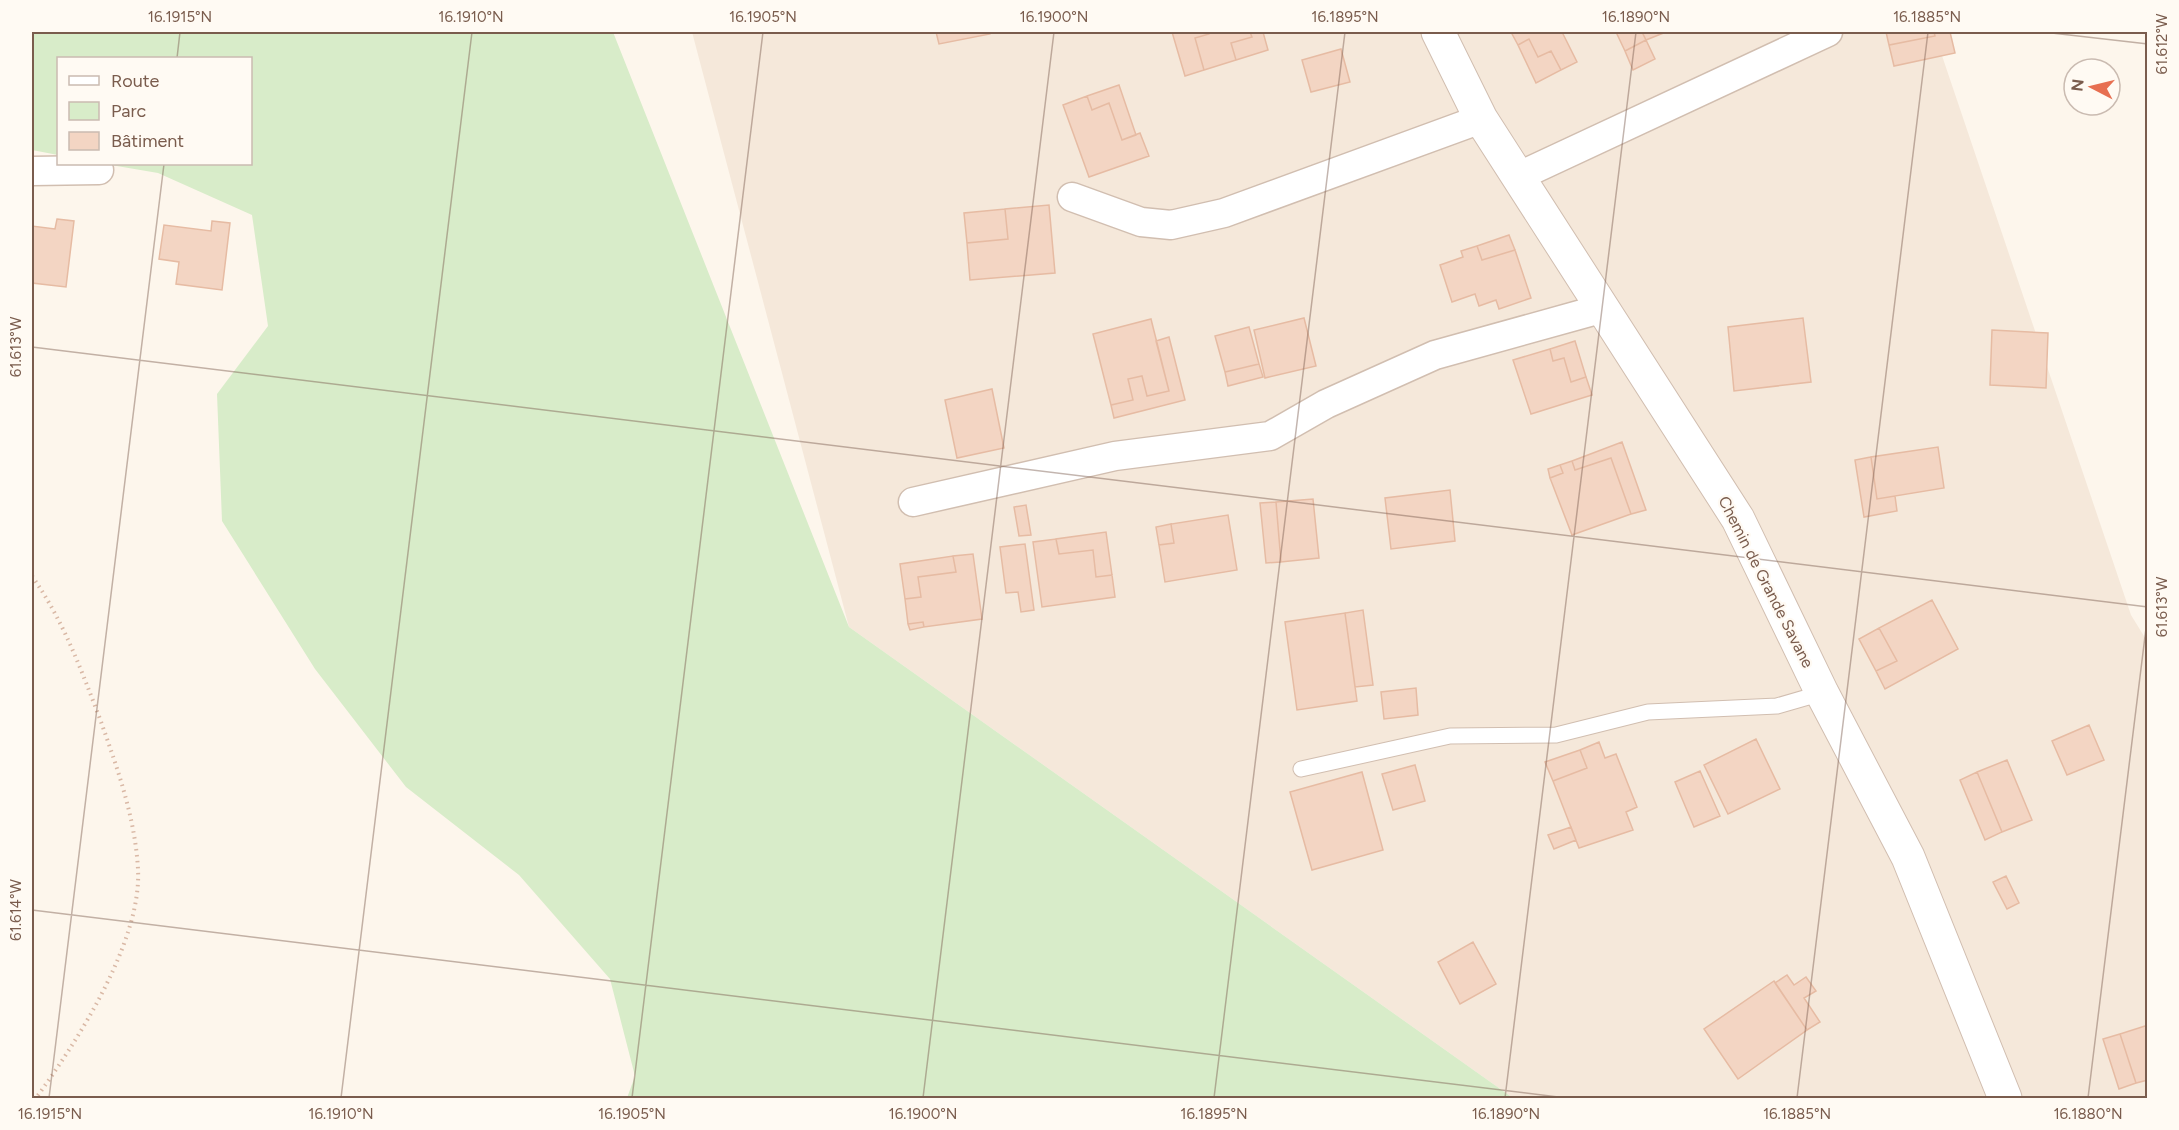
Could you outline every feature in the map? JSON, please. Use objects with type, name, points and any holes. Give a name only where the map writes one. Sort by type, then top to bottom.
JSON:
[{"type":"street","name":"Chemin de Grande Savane","points":[[1438,32],[1481,119],[1738,519],[1822,693],[1908,857],[2005,1098]]},
{"type":"street","points":[[1517,177],[1828,32]]},
{"type":"street","points":[[1072,197],[1141,222],[1171,225],[1235,209],[1481,119]]},
{"type":"street","points":[[32,171],[99,170]]},
{"type":"street","points":[[913,502],[1115,456],[1270,436],[1326,404],[1435,355],[1604,309]]},
{"type":"lane","points":[[1301,769],[1450,736],[1556,735],[1648,712],[1777,706],[1822,693]]},
{"type":"path","points":[[32,576],[70,638],[117,766],[132,830],[138,871],[133,910],[119,956],[95,1006],[36,1098]]},
{"type":"shaded area","points":[[692,32],[1934,32],[2131,615],[2147,641],[2147,1098],[1513,1098],[849,627]]},
{"type":"green space","points":[[32,32],[613,32],[849,627],[1513,1098],[627,1098],[635,1076],[610,979],[519,875],[406,787],[315,669],[222,521],[217,394],[268,326],[252,215],[158,173],[111,165],[252,165],[252,57],[57,57],[57,155],[32,150]]},
{"type":"building","points":[[936,32],[990,32],[990,34],[939,44]]},
{"type":"building","points":[[1172,32],[1209,32],[1209,34],[1195,38],[1204,70],[1185,76]]},
{"type":"building","points":[[1209,32],[1250,32],[1252,37],[1231,43],[1236,60],[1204,70],[1195,38],[1209,34]]},
{"type":"building","points":[[1250,32],[1263,32],[1268,50],[1236,60],[1231,43],[1252,37]]},
{"type":"building","points":[[1511,32],[1562,32],[1577,62],[1561,70],[1551,51],[1538,57],[1529,39],[1518,45]]},
{"type":"building","points":[[1616,32],[1642,32],[1646,40],[1625,51]]},
{"type":"building","points":[[1642,32],[1666,32],[1646,40]]},
{"type":"building","points":[[1886,32],[1934,32],[1935,36],[1889,45]]},
{"type":"building","points":[[1934,32],[1950,32],[1955,53],[1894,66],[1889,45],[1935,36]]},
{"type":"building","points":[[1529,39],[1538,57],[1551,51],[1561,70],[1536,83],[1518,45]]},
{"type":"building","points":[[1646,40],[1655,59],[1633,70],[1625,51]]},
{"type":"building","points":[[1341,49],[1350,82],[1311,92],[1302,60]]},
{"type":"building","points":[[1119,85],[1136,135],[1122,140],[1109,103],[1092,110],[1087,96]]},
{"type":"building","points":[[1087,96],[1092,110],[1109,103],[1122,140],[1140,133],[1149,156],[1089,177],[1063,105]]},
{"type":"building","points":[[1049,205],[1055,273],[970,280],[967,243],[1008,239],[1005,209]]},
{"type":"building","points":[[1005,209],[1008,239],[967,243],[964,213]]},
{"type":"building","points":[[57,219],[74,221],[66,287],[32,283],[32,226],[55,229]]},
{"type":"building","points":[[212,221],[230,223],[222,290],[176,284],[179,262],[159,259],[164,225],[211,231]]},
{"type":"building","points":[[1509,235],[1515,250],[1482,260],[1477,246]]},
{"type":"building","points":[[1477,246],[1482,260],[1515,250],[1531,298],[1499,309],[1496,300],[1479,306],[1475,294],[1452,302],[1440,265],[1463,257],[1461,251]]},
{"type":"building","points":[[1304,318],[1316,366],[1265,378],[1254,330]]},
{"type":"building","points":[[1803,318],[1811,382],[1734,391],[1728,327]]},
{"type":"building","points":[[1151,319],[1169,391],[1147,396],[1142,376],[1128,379],[1133,400],[1111,405],[1093,334]]},
{"type":"building","points":[[1249,327],[1259,364],[1225,372],[1215,336]]},
{"type":"building","points":[[1992,330],[2048,333],[2046,388],[1990,385]]},
{"type":"building","points":[[1169,337],[1185,400],[1114,418],[1111,405],[1133,400],[1128,379],[1142,376],[1147,396],[1169,391],[1156,341]]},
{"type":"building","points":[[1575,341],[1586,377],[1571,382],[1564,358],[1553,361],[1550,349]]},
{"type":"building","points":[[1550,349],[1553,361],[1564,358],[1571,382],[1586,377],[1592,395],[1531,414],[1513,360]]},
{"type":"building","points":[[1259,364],[1263,377],[1228,386],[1225,372]]},
{"type":"building","points":[[992,389],[1004,448],[957,458],[945,400]]},
{"type":"building","points":[[1622,442],[1646,510],[1631,514],[1611,458],[1575,470],[1572,461]]},
{"type":"building","points":[[1938,447],[1944,488],[1877,499],[1871,457]]},
{"type":"building","points":[[1871,457],[1877,499],[1895,496],[1897,511],[1864,517],[1855,460]]},
{"type":"building","points":[[1611,458],[1631,514],[1572,535],[1550,478],[1563,473],[1560,465],[1572,461],[1575,470]]},
{"type":"building","points":[[1560,465],[1563,473],[1550,478],[1548,469]]},
{"type":"building","points":[[1450,490],[1455,541],[1391,549],[1385,498]]},
{"type":"building","points":[[1313,499],[1319,558],[1281,562],[1276,502]]},
{"type":"building","points":[[1276,502],[1281,562],[1266,563],[1260,503]]},
{"type":"building","points":[[1026,505],[1031,535],[1019,536],[1014,507]]},
{"type":"building","points":[[1228,515],[1237,570],[1165,582],[1159,545],[1174,543],[1171,524]]},
{"type":"building","points":[[1171,524],[1174,543],[1159,545],[1156,527]]},
{"type":"building","points":[[1106,532],[1112,575],[1096,577],[1093,550],[1059,554],[1056,539]]},
{"type":"building","points":[[1056,539],[1059,554],[1093,550],[1096,577],[1112,575],[1115,597],[1042,607],[1033,542]]},
{"type":"building","points":[[1025,544],[1034,610],[1021,612],[1018,592],[1006,593],[1000,547]]},
{"type":"building","points":[[973,554],[982,619],[924,627],[923,622],[908,624],[905,599],[921,597],[918,577],[956,572],[953,556]]},
{"type":"building","points":[[953,556],[956,572],[918,577],[921,597],[905,599],[900,564]]},
{"type":"building","points":[[1932,600],[1958,649],[1885,689],[1876,671],[1897,661],[1879,628]]},
{"type":"building","points":[[1363,610],[1373,685],[1355,687],[1345,613]]},
{"type":"building","points":[[1345,613],[1357,701],[1297,710],[1285,622]]},
{"type":"building","points":[[923,622],[924,627],[910,630],[908,624]]},
{"type":"building","points":[[1879,628],[1897,661],[1876,671],[1859,639]]},
{"type":"building","points":[[1416,688],[1418,715],[1384,719],[1381,692]]},
{"type":"building","points":[[2089,725],[2104,760],[2067,775],[2052,741]]},
{"type":"building","points":[[1756,739],[1780,789],[1728,814],[1704,765]]},
{"type":"building","points":[[1599,742],[1605,758],[1616,754],[1637,807],[1626,812],[1633,830],[1579,848],[1553,781],[1587,768],[1580,750]]},
{"type":"building","points":[[1580,750],[1587,768],[1553,781],[1545,762]]},
{"type":"building","points":[[2007,760],[2032,820],[2002,832],[1977,772]]},
{"type":"building","points":[[1415,765],[1425,801],[1393,810],[1382,774]]},
{"type":"building","points":[[1700,771],[1720,816],[1694,827],[1675,782]]},
{"type":"building","points":[[1362,772],[1383,850],[1312,870],[1290,792]]},
{"type":"building","points":[[1977,772],[2002,832],[1985,840],[1960,780]]},
{"type":"building","points":[[1571,827],[1576,840],[1554,849],[1548,835]]},
{"type":"building","points":[[2006,876],[2019,903],[2007,909],[1993,882]]},
{"type":"building","points":[[1473,942],[1496,984],[1460,1004],[1438,962]]},
{"type":"building","points":[[1787,975],[1794,985],[1806,977],[1816,991],[1804,998],[1820,1022],[1807,1030],[1775,983]]},
{"type":"building","points":[[1774,981],[1807,1030],[1738,1079],[1704,1029]]},
{"type":"building","points":[[2148,1025],[2148,1080],[2136,1083],[2120,1034]]},
{"type":"building","points":[[2120,1034],[2136,1083],[2119,1089],[2103,1039]]}]
